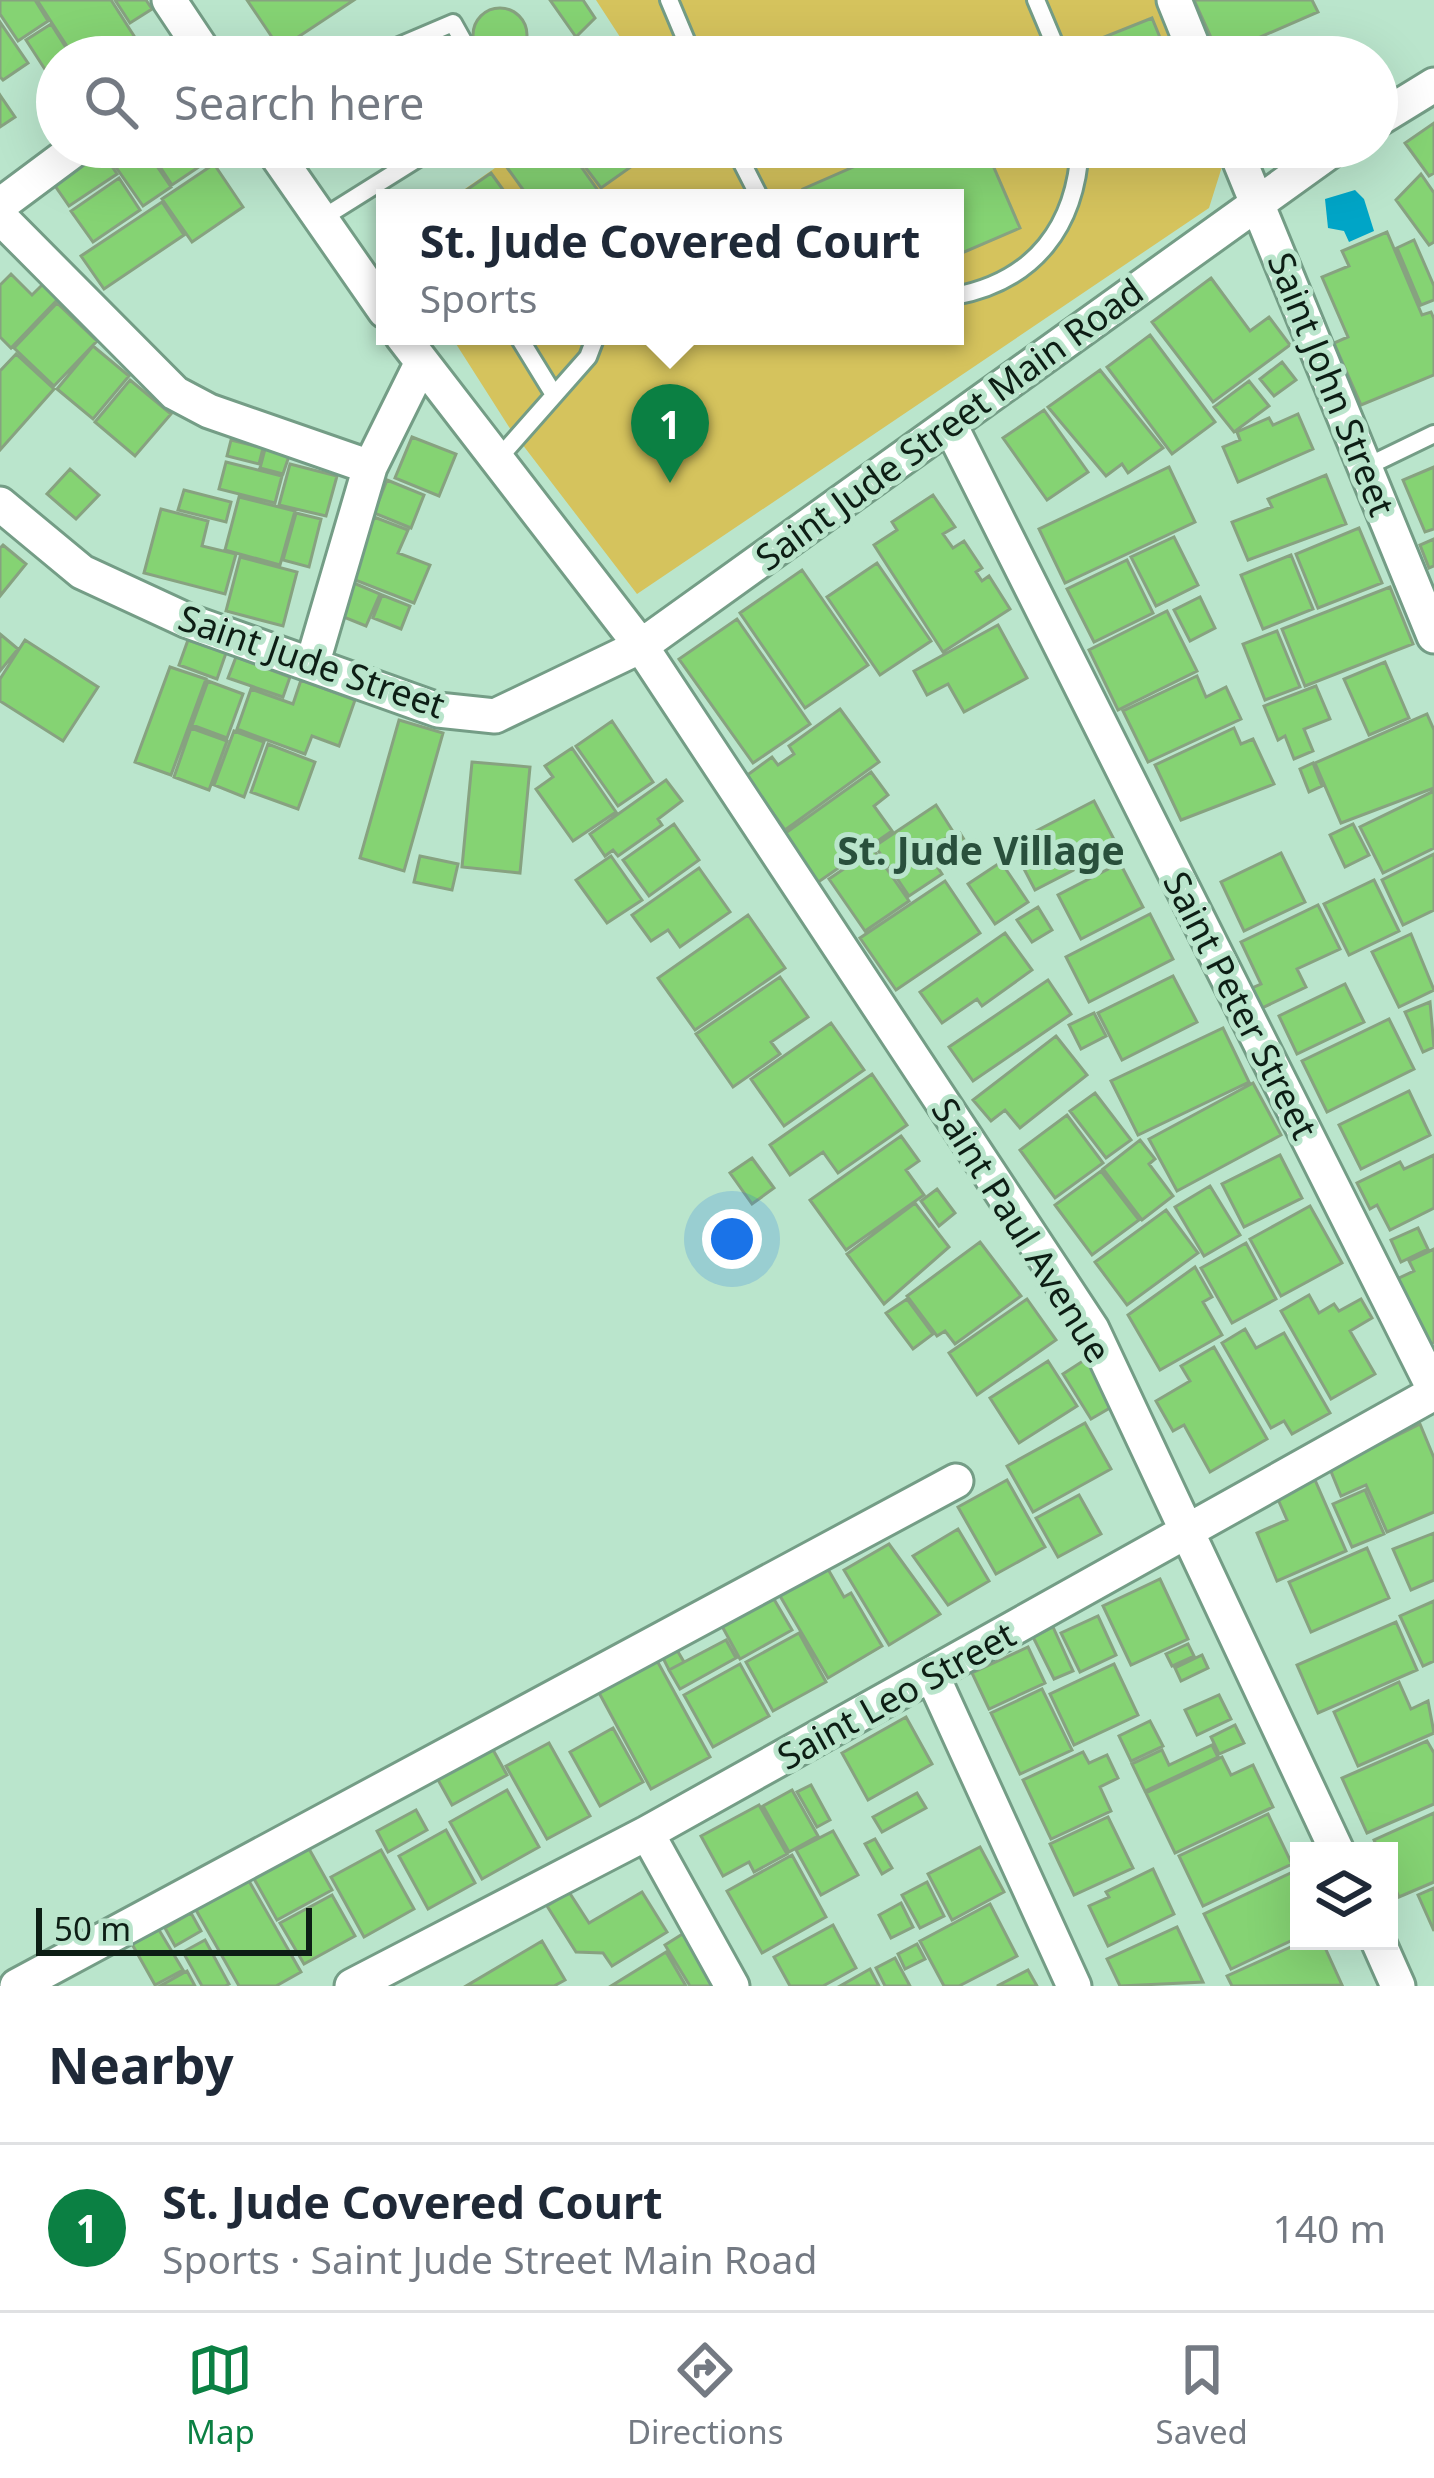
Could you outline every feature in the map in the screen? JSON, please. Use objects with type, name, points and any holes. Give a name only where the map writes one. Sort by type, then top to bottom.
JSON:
[{"type":"street","points":[[169,0],[191,36]]},
{"type":"street","points":[[1174,0],[1189,36]]},
{"type":"street","points":[[1398,107],[1434,85]]},
{"type":"street","points":[[0,205],[50,168]]},
{"type":"street","points":[[286,168],[376,298]]},
{"type":"street","name":"Saint John Street","points":[[1243,168],[1434,636]]},
{"type":"street","name":"Saint Jude Street Main Road","points":[[641,646],[951,428],[1304,168]]},
{"type":"street","points":[[0,217],[175,393],[209,412],[370,467]]},
{"type":"street","name":"Saint Paul Avenue","points":[[408,345],[641,646],[1092,1329],[1333,1842]]},
{"type":"street","points":[[312,665],[370,467],[422,364]]},
{"type":"street","name":"Saint Peter Street","points":[[951,428],[1434,1391]]},
{"type":"street","name":"Saint Jude Street","points":[[0,505],[82,572],[188,621],[438,710],[495,716],[641,646]]},
{"type":"street","name":"Saint Leo Street","points":[[352,1986],[414,1972],[647,1833],[1191,1533],[1434,1391]]},
{"type":"street","points":[[0,1977],[14,1986],[956,1481]]},
{"type":"street","points":[[932,1675],[1074,1986]]},
{"type":"street","points":[[647,1833],[732,1986]]},
{"type":"street","points":[[1382,1950],[1398,1986]]},
{"type":"lane","points":[[669,0],[684,36]]},
{"type":"lane","points":[[1036,0],[1051,36]]},
{"type":"lane","points":[[422,36],[453,23],[460,36]]},
{"type":"lane","points":[[321,219],[402,168]]},
{"type":"lane","points":[[964,293],[1008,277],[1047,251],[1066,221],[1076,168]]},
{"type":"lane","points":[[524,345],[553,393]]},
{"type":"lane","points":[[496,460],[588,357],[593,345]]},
{"type":"lane","points":[[1368,466],[1434,434]]},
{"type":"shaded area","points":[[596,0],[1161,0],[1176,36],[619,36]]},
{"type":"shaded area","points":[[495,168],[1222,168],[1209,208],[637,594],[509,427],[457,345],[964,345],[964,189],[465,189]]},
{"type":"water","points":[[1355,190],[1364,199],[1374,231],[1349,242],[1344,231],[1328,228],[1325,199]]},
{"type":"building","points":[[0,0],[35,0],[48,21],[18,41],[0,14]]},
{"type":"building","points":[[37,0],[111,0],[134,36],[60,36]]},
{"type":"building","points":[[115,0],[146,0],[152,9],[130,23]]},
{"type":"building","points":[[247,0],[354,0],[300,36],[271,36]]},
{"type":"building","points":[[550,0],[583,0],[595,18],[575,36]]},
{"type":"building","points":[[1194,0],[1312,0],[1318,12],[1263,36],[1210,36]]},
{"type":"building","points":[[490,10],[510,10],[525,25],[527,36],[473,36],[475,25]]},
{"type":"building","points":[[1152,18],[1159,36],[1107,36]]},
{"type":"building","points":[[0,22],[28,63],[3,80],[0,77]]},
{"type":"building","points":[[51,24],[59,36],[36,36],[36,55],[26,40]]},
{"type":"building","points":[[0,95],[15,117],[0,127]]},
{"type":"building","points":[[1434,123],[1434,173],[1429,176],[1405,143]]},
{"type":"building","points":[[75,168],[113,168],[117,174],[69,206],[53,183]]},
{"type":"building","points":[[117,168],[158,168],[171,187],[143,206]]},
{"type":"building","points":[[161,168],[197,168],[172,185]]},
{"type":"building","points":[[208,168],[217,168],[243,207],[192,242],[162,199]]},
{"type":"building","points":[[507,168],[582,168],[597,189],[523,189]]},
{"type":"building","points":[[586,168],[629,168],[601,188]]},
{"type":"building","points":[[851,168],[994,168],[1020,228],[964,252],[964,189],[803,189]]},
{"type":"building","points":[[491,173],[503,189],[468,189]]},
{"type":"building","points":[[1421,174],[1434,193],[1434,242],[1429,245],[1396,200]]},
{"type":"building","points":[[119,178],[140,210],[93,242],[71,211]]},
{"type":"building","points":[[162,202],[184,235],[104,289],[81,256]]},
{"type":"building","points":[[1387,232],[1422,315],[1431,312],[1434,319],[1434,375],[1361,405],[1334,343],[1348,337],[1322,277],[1349,266],[1342,251]]},
{"type":"building","points":[[1414,240],[1434,286],[1434,300],[1421,305],[1397,248]]},
{"type":"building","points":[[11,274],[32,295],[44,283],[59,298],[11,348],[0,337],[0,285]]},
{"type":"building","points":[[1211,278],[1250,331],[1269,317],[1290,345],[1213,402],[1152,322]]},
{"type":"building","points":[[57,303],[97,341],[54,386],[14,348]]},
{"type":"building","points":[[1150,335],[1215,422],[1172,454],[1107,367]]},
{"type":"building","points":[[93,346],[129,376],[93,419],[57,389]]},
{"type":"building","points":[[16,354],[54,389],[0,450],[0,371]]},
{"type":"building","points":[[1282,362],[1296,380],[1274,396],[1260,379]]},
{"type":"building","points":[[1100,370],[1163,448],[1128,473],[1122,464],[1106,476],[1048,407]]},
{"type":"building","points":[[130,380],[171,414],[135,456],[95,422]]},
{"type":"building","points":[[1249,381],[1269,406],[1234,432],[1214,407]]},
{"type":"building","points":[[1044,410],[1088,472],[1047,500],[1003,438]]},
{"type":"building","points":[[1298,414],[1313,449],[1238,482],[1223,447],[1240,440],[1237,432],[1269,418],[1273,425]]},
{"type":"building","points":[[412,437],[456,454],[439,496],[395,478]]},
{"type":"building","points":[[231,440],[263,448],[259,464],[227,456]]},
{"type":"building","points":[[265,449],[289,456],[283,474],[260,468]]},
{"type":"building","points":[[226,462],[282,476],[275,503],[219,489]]},
{"type":"building","points":[[290,464],[337,476],[326,516],[279,505]]},
{"type":"building","points":[[1169,467],[1195,522],[1065,583],[1039,529]]},
{"type":"building","points":[[1434,467],[1434,529],[1425,532],[1403,480]]},
{"type":"building","points":[[70,469],[99,495],[76,519],[47,494]]},
{"type":"building","points":[[1326,475],[1346,524],[1248,560],[1232,522],[1272,507],[1268,499]]},
{"type":"building","points":[[387,480],[424,495],[411,528],[374,513]]},
{"type":"building","points":[[184,490],[231,502],[226,522],[178,510]]},
{"type":"building","points":[[933,495],[955,527],[943,534],[953,548],[964,541],[982,568],[976,572],[982,581],[989,576],[1010,609],[943,652],[874,545],[897,530],[892,522]]},
{"type":"building","points":[[239,497],[295,511],[280,565],[225,550]]},
{"type":"building","points":[[161,509],[208,521],[202,546],[236,554],[225,594],[144,573]]},
{"type":"building","points":[[296,513],[321,519],[309,567],[283,560]]},
{"type":"building","points":[[374,517],[408,530],[398,553],[430,565],[414,603],[350,578]]},
{"type":"building","points":[[1359,528],[1382,583],[1318,608],[1296,554]]},
{"type":"building","points":[[1174,537],[1198,585],[1156,606],[1131,557]]},
{"type":"building","points":[[1434,539],[1434,566],[1429,568],[1420,545]]},
{"type":"building","points":[[3,545],[26,564],[0,596],[0,548]]},
{"type":"building","points":[[1291,555],[1313,609],[1263,629],[1241,575]]},
{"type":"building","points":[[240,557],[297,572],[283,626],[226,611]]},
{"type":"building","points":[[1127,560],[1153,613],[1094,642],[1067,589]]},
{"type":"building","points":[[877,563],[931,641],[880,675],[827,597]]},
{"type":"building","points":[[802,570],[868,665],[805,708],[740,613]]},
{"type":"building","points":[[349,581],[380,594],[366,626],[336,614]]},
{"type":"building","points":[[1390,587],[1413,644],[1305,686],[1282,629]]},
{"type":"building","points":[[382,595],[410,606],[401,629],[373,618]]},
{"type":"building","points":[[1200,597],[1215,628],[1190,641],[1174,610]]},
{"type":"building","points":[[1167,611],[1197,671],[1118,710],[1089,650]]},
{"type":"building","points":[[737,619],[810,724],[753,763],[679,659]]},
{"type":"building","points":[[998,625],[1027,678],[964,712],[948,684],[927,695],[914,671]]},
{"type":"building","points":[[1277,631],[1300,687],[1265,700],[1243,644]]},
{"type":"building","points":[[0,634],[18,649],[0,671]]},
{"type":"building","points":[[25,640],[98,687],[63,741],[0,701],[0,679]]},
{"type":"building","points":[[188,640],[226,653],[217,679],[179,665]]},
{"type":"building","points":[[236,657],[290,677],[283,697],[228,678]]},
{"type":"building","points":[[1385,662],[1409,718],[1369,735],[1344,679]]},
{"type":"building","points":[[170,667],[206,679],[171,775],[135,762]]},
{"type":"building","points":[[1197,676],[1206,697],[1226,687],[1241,719],[1148,762],[1123,711]]},
{"type":"building","points":[[301,680],[355,700],[339,746],[312,736],[305,754],[237,729],[251,689],[293,704]]},
{"type":"building","points":[[208,681],[243,694],[227,738],[192,725]]},
{"type":"building","points":[[1316,686],[1330,719],[1304,729],[1313,751],[1294,759],[1285,736],[1278,740],[1264,706]]},
{"type":"building","points":[[840,709],[879,762],[785,830],[746,776],[772,757],[778,765],[794,754],[789,746]]},
{"type":"building","points":[[1427,714],[1434,730],[1434,788],[1341,823],[1315,763]]},
{"type":"building","points":[[399,720],[443,733],[404,871],[360,858]]},
{"type":"building","points":[[612,721],[653,782],[618,806],[576,746]]},
{"type":"building","points":[[191,728],[227,741],[209,790],[174,777]]},
{"type":"building","points":[[1234,728],[1241,744],[1253,739],[1274,784],[1181,820],[1155,765]]},
{"type":"building","points":[[234,731],[264,742],[244,797],[214,785]]},
{"type":"building","points":[[268,744],[315,762],[298,809],[251,792]]},
{"type":"building","points":[[572,748],[616,812],[573,841],[536,789],[553,777],[545,766]]},
{"type":"building","points":[[472,762],[530,767],[520,873],[462,867]]},
{"type":"building","points":[[1313,763],[1322,786],[1309,792],[1300,769]]},
{"type":"building","points":[[871,772],[888,795],[874,806],[892,831],[814,885],[780,837]]},
{"type":"building","points":[[666,780],[682,801],[658,819],[662,825],[618,856],[613,850],[605,856],[590,834]]},
{"type":"building","points":[[1434,791],[1434,848],[1383,873],[1360,827]]},
{"type":"building","points":[[1094,801],[1118,847],[1035,890],[1011,844]]},
{"type":"building","points":[[936,805],[954,833],[927,851],[942,874],[909,896],[875,846]]},
{"type":"building","points":[[674,824],[699,860],[649,896],[623,860]]},
{"type":"building","points":[[1353,824],[1369,855],[1345,867],[1330,835]]},
{"type":"building","points":[[960,833],[973,854],[952,868],[938,847]]},
{"type":"building","points":[[873,849],[909,901],[865,931],[829,879]]},
{"type":"building","points":[[1281,853],[1305,902],[1244,931],[1221,882]]},
{"type":"building","points":[[1434,854],[1434,910],[1403,925],[1382,880]]},
{"type":"building","points":[[420,856],[458,864],[452,890],[414,882]]},
{"type":"building","points":[[611,856],[642,900],[607,923],[576,880]]},
{"type":"building","points":[[1001,862],[1028,902],[995,924],[968,884]]},
{"type":"building","points":[[1120,863],[1143,907],[1081,939],[1058,895]]},
{"type":"building","points":[[699,868],[730,912],[680,947],[668,930],[651,941],[632,915]]},
{"type":"building","points":[[1374,880],[1399,931],[1349,955],[1324,904]]},
{"type":"building","points":[[945,881],[980,933],[896,990],[860,938]]},
{"type":"building","points":[[1318,905],[1340,949],[1297,969],[1306,987],[1262,1008],[1252,988],[1261,984],[1241,942]]},
{"type":"building","points":[[1038,907],[1052,930],[1032,942],[1017,920]]},
{"type":"building","points":[[1150,914],[1173,959],[1089,1002],[1066,957]]},
{"type":"building","points":[[748,915],[785,968],[695,1030],[658,978]]},
{"type":"building","points":[[1005,933],[1032,970],[982,1006],[977,999],[942,1023],[920,992]]},
{"type":"building","points":[[1411,934],[1434,990],[1399,1007],[1372,952]]},
{"type":"building","points":[[1173,976],[1197,1022],[1122,1060],[1098,1013]]},
{"type":"building","points":[[780,977],[808,1017],[771,1042],[780,1054],[733,1087],[696,1034]]},
{"type":"building","points":[[1048,980],[1071,1014],[973,1081],[949,1047]]},
{"type":"building","points":[[1345,984],[1364,1022],[1297,1054],[1279,1016]]},
{"type":"building","points":[[1430,1002],[1434,1047],[1423,1052],[1405,1012]]},
{"type":"building","points":[[1094,1013],[1106,1036],[1081,1049],[1069,1025]]},
{"type":"building","points":[[1389,1019],[1414,1069],[1327,1112],[1302,1061]]},
{"type":"building","points":[[831,1023],[864,1070],[784,1126],[751,1079]]},
{"type":"building","points":[[1223,1028],[1249,1082],[1138,1135],[1111,1081]]},
{"type":"building","points":[[1056,1036],[1087,1075],[1020,1128],[1005,1110],[991,1121],[973,1100]]},
{"type":"building","points":[[872,1074],[907,1125],[838,1173],[823,1152],[790,1175],[770,1145]]},
{"type":"building","points":[[1253,1083],[1281,1135],[1177,1191],[1149,1139]]},
{"type":"building","points":[[1409,1091],[1430,1135],[1361,1169],[1339,1125]]},
{"type":"building","points":[[1095,1093],[1131,1140],[1106,1158],[1070,1111]]},
{"type":"building","points":[[1067,1115],[1103,1163],[1055,1198],[1020,1150]]},
{"type":"building","points":[[901,1136],[919,1161],[906,1170],[924,1195],[846,1250],[810,1200]]},
{"type":"building","points":[[1140,1140],[1155,1159],[1149,1164],[1173,1196],[1142,1220],[1103,1169]]},
{"type":"building","points":[[1280,1155],[1302,1198],[1244,1227],[1222,1184]]},
{"type":"building","points":[[1434,1155],[1434,1208],[1390,1230],[1377,1205],[1370,1209],[1357,1183],[1400,1162],[1404,1169]]},
{"type":"building","points":[[752,1158],[774,1188],[752,1204],[730,1173]]},
{"type":"building","points":[[1101,1171],[1139,1220],[1092,1255],[1055,1205]]},
{"type":"building","points":[[1210,1186],[1240,1235],[1204,1256],[1175,1207]]},
{"type":"building","points":[[937,1189],[955,1213],[939,1226],[921,1201]]},
{"type":"building","points":[[915,1203],[949,1247],[884,1304],[847,1254]]},
{"type":"building","points":[[1310,1206],[1342,1263],[1281,1296],[1250,1239]]},
{"type":"building","points":[[1166,1210],[1198,1253],[1127,1305],[1095,1262]]},
{"type":"building","points":[[1418,1228],[1428,1249],[1401,1262],[1391,1240]]},
{"type":"building","points":[[980,1242],[1021,1296],[955,1344],[945,1331],[937,1336],[907,1296]]},
{"type":"building","points":[[1246,1243],[1276,1299],[1232,1323],[1201,1268]]},
{"type":"building","points":[[1434,1249],[1434,1342],[1429,1345],[1397,1279],[1414,1271],[1409,1261]]},
{"type":"building","points":[[1195,1267],[1212,1297],[1203,1302],[1222,1335],[1160,1370],[1128,1315]]},
{"type":"building","points":[[1309,1295],[1319,1313],[1334,1304],[1339,1311],[1361,1299],[1372,1318],[1350,1331],[1375,1374],[1331,1399],[1281,1311]]},
{"type":"building","points":[[907,1299],[933,1334],[913,1349],[886,1313]]},
{"type":"building","points":[[1027,1299],[1056,1340],[977,1395],[949,1353]]},
{"type":"building","points":[[1245,1329],[1256,1348],[1284,1333],[1330,1413],[1292,1434],[1284,1421],[1271,1428],[1222,1343]]},
{"type":"building","points":[[1214,1347],[1267,1439],[1210,1472],[1184,1425],[1173,1431],[1156,1401],[1190,1381],[1181,1366]]},
{"type":"building","points":[[1086,1359],[1115,1405],[1091,1419],[1063,1374]]},
{"type":"building","points":[[1048,1361],[1077,1406],[1019,1443],[990,1398]]},
{"type":"building","points":[[1085,1423],[1111,1469],[1033,1512],[1007,1466]]},
{"type":"building","points":[[1420,1424],[1434,1458],[1434,1512],[1387,1532],[1366,1485],[1341,1496],[1330,1469]]},
{"type":"building","points":[[1007,1480],[1045,1547],[996,1574],[958,1507]]},
{"type":"building","points":[[1315,1480],[1346,1551],[1277,1581],[1257,1533],[1287,1520],[1277,1497]]},
{"type":"building","points":[[1365,1490],[1384,1534],[1352,1547],[1333,1504]]},
{"type":"building","points":[[1079,1495],[1101,1534],[1058,1557],[1036,1518]]},
{"type":"building","points":[[958,1529],[989,1581],[948,1605],[913,1556]]},
{"type":"building","points":[[1434,1533],[1434,1580],[1411,1590],[1393,1549]]},
{"type":"building","points":[[889,1544],[940,1614],[889,1645],[844,1570]]},
{"type":"building","points":[[1367,1548],[1389,1598],[1311,1632],[1289,1582]]},
{"type":"building","points":[[821,1557],[844,1597],[851,1593],[882,1646],[828,1678],[773,1584]]},
{"type":"building","points":[[1160,1579],[1188,1639],[1131,1665],[1103,1606]]},
{"type":"building","points":[[768,1589],[792,1630],[740,1659],[717,1617]]},
{"type":"building","points":[[1434,1601],[1434,1661],[1423,1666],[1400,1616]]},
{"type":"building","points":[[1098,1616],[1116,1655],[1080,1672],[1061,1633]]},
{"type":"building","points":[[1396,1622],[1417,1670],[1318,1713],[1297,1665]]},
{"type":"building","points":[[1053,1627],[1073,1671],[1054,1679],[1033,1637]]},
{"type":"building","points":[[799,1633],[826,1682],[773,1711],[746,1662]]},
{"type":"building","points":[[726,1640],[736,1658],[680,1689],[669,1670]]},
{"type":"building","points":[[1188,1644],[1194,1656],[1172,1666],[1166,1654]]},
{"type":"building","points":[[674,1645],[684,1662],[669,1670],[660,1652]]},
{"type":"building","points":[[1028,1647],[1045,1683],[989,1709],[972,1673]]},
{"type":"building","points":[[1202,1655],[1208,1668],[1181,1681],[1175,1668]]},
{"type":"building","points":[[655,1657],[710,1757],[651,1789],[597,1689]]},
{"type":"building","points":[[740,1664],[769,1716],[713,1747],[684,1695]]},
{"type":"building","points":[[1114,1664],[1138,1715],[1074,1745],[1050,1694]]},
{"type":"building","points":[[1399,1682],[1411,1709],[1428,1701],[1434,1733],[1358,1766],[1334,1712]]},
{"type":"building","points":[[1042,1689],[1072,1750],[1020,1774],[991,1713]]},
{"type":"building","points":[[1219,1695],[1231,1719],[1197,1735],[1185,1710]]},
{"type":"building","points":[[906,1717],[932,1764],[868,1800],[842,1753]]},
{"type":"building","points":[[1150,1721],[1163,1746],[1131,1761],[1119,1736]]},
{"type":"building","points":[[1235,1725],[1244,1743],[1219,1754],[1211,1737]]},
{"type":"building","points":[[613,1728],[643,1782],[600,1806],[570,1752]]},
{"type":"building","points":[[487,1739],[507,1775],[452,1805],[432,1769]]},
{"type":"building","points":[[1427,1741],[1434,1753],[1434,1804],[1367,1833],[1342,1778]]},
{"type":"building","points":[[549,1743],[590,1816],[547,1839],[506,1766]]},
{"type":"building","points":[[1212,1745],[1218,1757],[1145,1791],[1132,1764],[1162,1750],[1169,1765]]},
{"type":"building","points":[[1083,1752],[1089,1763],[1107,1755],[1118,1778],[1100,1787],[1111,1811],[1051,1839],[1023,1780]]},
{"type":"building","points":[[1222,1757],[1231,1775],[1253,1765],[1273,1807],[1175,1853],[1146,1793]]},
{"type":"building","points":[[811,1785],[830,1820],[817,1827],[797,1792]]},
{"type":"building","points":[[507,1790],[539,1847],[482,1879],[450,1822]]},
{"type":"building","points":[[792,1790],[818,1836],[789,1852],[763,1806]]},
{"type":"building","points":[[917,1793],[926,1808],[882,1832],[873,1817]]},
{"type":"building","points":[[759,1805],[787,1854],[754,1872],[749,1862],[723,1876],[701,1836]]},
{"type":"building","points":[[416,1810],[427,1830],[388,1852],[377,1831]]},
{"type":"building","points":[[1434,1813],[1434,1882],[1399,1897],[1398,1842],[1374,1840]]},
{"type":"building","points":[[1268,1814],[1290,1865],[1203,1906],[1179,1856]]},
{"type":"building","points":[[1108,1817],[1133,1868],[1074,1895],[1050,1844]]},
{"type":"building","points":[[446,1830],[475,1883],[428,1909],[399,1856]]},
{"type":"building","points":[[833,1831],[858,1875],[821,1895],[796,1850]]},
{"type":"building","points":[[875,1839],[892,1868],[882,1874],[865,1844]]},
{"type":"building","points":[[308,1847],[332,1890],[277,1920],[253,1877]]},
{"type":"building","points":[[980,1847],[1004,1892],[952,1920],[928,1874]]},
{"type":"building","points":[[381,1850],[414,1909],[364,1937],[331,1877]]},
{"type":"building","points":[[792,1855],[826,1917],[762,1953],[727,1891]]},
{"type":"building","points":[[1153,1869],[1174,1914],[1108,1946],[1089,1906],[1109,1897],[1106,1892]]},
{"type":"building","points":[[1290,1873],[1290,1941],[1231,1969],[1204,1914]]},
{"type":"building","points":[[249,1881],[301,1972],[276,1986],[239,1986],[196,1910]]},
{"type":"building","points":[[927,1882],[944,1916],[920,1928],[902,1895]]},
{"type":"building","points":[[1434,1888],[1434,1931],[1418,1895]]},
{"type":"building","points":[[569,1892],[589,1923],[642,1892],[667,1932],[612,1966],[603,1953],[576,1952],[547,1906]]},
{"type":"building","points":[[332,1895],[355,1936],[304,1964],[280,1923]]},
{"type":"building","points":[[901,1903],[913,1927],[891,1938],[879,1915]]},
{"type":"building","points":[[990,1904],[1017,1956],[959,1986],[944,1986],[920,1941]]},
{"type":"building","points":[[191,1913],[201,1931],[175,1946],[165,1928]]},
{"type":"building","points":[[833,1925],[856,1968],[823,1986],[790,1986],[774,1957]]},
{"type":"building","points":[[1177,1927],[1203,1982],[1120,1986],[1107,1959]]},
{"type":"building","points":[[159,1930],[183,1970],[155,1985],[132,1944]]},
{"type":"building","points":[[684,1933],[716,1984],[690,1986],[665,1945]]},
{"type":"building","points":[[205,1940],[229,1984],[225,1986],[202,1986],[183,1952]]},
{"type":"building","points":[[542,1941],[565,1980],[554,1986],[466,1986]]},
{"type":"building","points":[[917,1944],[925,1959],[905,1969],[898,1954]]},
{"type":"building","points":[[1290,1947],[1326,1950],[1342,1985],[1232,1986],[1227,1976]]},
{"type":"building","points":[[666,1952],[686,1986],[611,1986]]},
{"type":"building","points":[[895,1958],[910,1986],[885,1986],[876,1968]]},
{"type":"building","points":[[870,1969],[879,1986],[840,1986]]},
{"type":"building","points":[[1028,1970],[1037,1986],[997,1986]]},
{"type":"building","points":[[187,1971],[195,1986],[160,1986]]},
{"type":"place","name":"St. Jude Covered Court","points":[[670,483]]},
{"type":"district","name":"St. Jude Village","points":[[981,849]]}]
